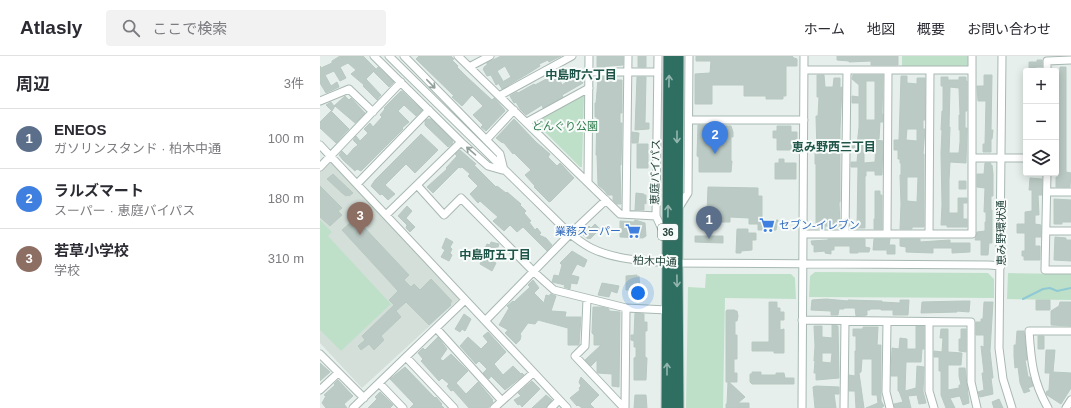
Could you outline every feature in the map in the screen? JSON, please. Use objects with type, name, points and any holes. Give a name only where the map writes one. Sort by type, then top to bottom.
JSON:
[{"type":"highway","name":"恵庭バイパス","points":[[669,56],[668,242],[673,262],[678,408]]},
{"type":"highway","name":"恵庭バイパス","points":[[667,408],[667,310],[677,210],[678,56]]},
{"type":"street","points":[[374,56],[461,142],[488,166],[504,170],[500,154],[404,56]]},
{"type":"street","name":"柏木中通","points":[[389,56],[570,234],[590,248],[608,255],[628,259],[673,262],[1001,266]]},
{"type":"street","points":[[458,56],[588,181],[620,214],[656,216]]},
{"type":"street","points":[[469,67],[490,56]]},
{"type":"street","points":[[499,96],[572,56]]},
{"type":"street","points":[[588,181],[589,56]]},
{"type":"street","points":[[626,214],[628,56]]},
{"type":"street","points":[[658,56],[656,216],[668,242]]},
{"type":"street","points":[[677,210],[688,194],[689,56]]},
{"type":"street","points":[[802,408],[804,56]]},
{"type":"street","points":[[803,234],[972,234],[972,56]]},
{"type":"street","name":"恵み野環状通","points":[[1002,56],[1000,158],[1001,266],[999,333],[1000,365],[1012,408]]},
{"type":"street","points":[[1047,68],[1047,61],[1071,60]]},
{"type":"street","points":[[804,70],[972,70]]},
{"type":"street","points":[[929,234],[930,70]]},
{"type":"street","points":[[845,234],[847,71]]},
{"type":"street","points":[[887,234],[888,71]]},
{"type":"street","points":[[589,72],[658,72]]},
{"type":"street","points":[[320,166],[401,82]]},
{"type":"street","points":[[527,122],[589,88]]},
{"type":"street","points":[[320,101],[349,89],[373,112]]},
{"type":"street","points":[[356,184],[429,110]]},
{"type":"street","points":[[486,140],[514,110]]},
{"type":"street","points":[[688,120],[804,120]]},
{"type":"street","points":[[386,215],[461,142]]},
{"type":"street","points":[[320,145],[486,320],[566,408]]},
{"type":"street","points":[[972,158],[1023,158]]},
{"type":"street","points":[[1047,176],[1045,270],[1071,270]]},
{"type":"street","points":[[417,186],[444,215],[461,198],[534,272],[554,290],[626,308],[667,310]]},
{"type":"street","points":[[1047,192],[1071,192]]},
{"type":"street","points":[[486,320],[570,234],[606,200]]},
{"type":"street","points":[[1046,231],[1071,231]]},
{"type":"street","points":[[587,299],[585,346],[575,356],[624,408]]},
{"type":"street","points":[[353,408],[466,300]]},
{"type":"street","points":[[624,408],[626,308]]},
{"type":"street","points":[[802,320],[971,322],[971,382],[977,408]]},
{"type":"street","points":[[844,408],[845,321]]},
{"type":"street","points":[[887,322],[886,392],[890,408]]},
{"type":"street","points":[[929,322],[929,391],[933,408]]},
{"type":"street","points":[[436,328],[502,401]]},
{"type":"street","points":[[1048,408],[1037,385],[1031,362],[1029,331],[1071,331]]},
{"type":"street","points":[[320,354],[364,398]]},
{"type":"street","points":[[406,357],[454,408]]},
{"type":"street","points":[[320,390],[338,373]]},
{"type":"street","points":[[494,408],[533,373]]},
{"type":"street","points":[[379,383],[403,408]]},
{"type":"street","points":[[551,408],[559,400]]},
{"type":"street","points":[[1066,408],[1071,400]]},
{"type":"shaded area","points":[[330,159],[459,299],[362,388],[320,343],[320,171]]},
{"type":"green space","points":[[902,56],[968,56],[968,66],[966,68],[902,68]]},
{"type":"green space","name":"どんぐり公園","points":[[582,95],[584,96],[582,167],[580,167],[536,123],[536,121]]},
{"type":"green space","points":[[320,220],[332,232],[328,236],[391,304],[341,351],[320,330]]},
{"type":"green space","points":[[815,272],[988,273],[994,279],[994,298],[809,297],[810,276]]},
{"type":"green space","points":[[1008,273],[1071,274],[1071,300],[1007,299]]},
{"type":"green space","points":[[706,274],[791,274],[795,278],[796,299],[725,298],[723,408],[686,408],[688,287],[705,288]]},
{"type":"building","points":[[340,56],[363,56],[376,69],[366,79],[381,95],[377,100],[363,86],[364,85],[351,74],[356,70],[348,63],[340,67],[346,78],[340,81],[334,71],[325,75],[331,86],[337,82],[339,87],[326,93],[320,83],[320,66],[321,68],[332,63],[332,61]]},
{"type":"building","points":[[419,56],[451,56],[454,59],[452,60],[458,66],[457,67],[492,100],[494,98],[505,111],[486,131],[481,127],[483,125],[473,115],[483,106],[472,95],[462,106],[452,97],[454,96],[416,59]]},
{"type":"building","points":[[501,56],[561,56],[549,62],[548,60],[539,64],[540,66],[502,89],[499,84],[511,77],[505,66],[497,71],[503,81],[496,85],[491,75],[487,76],[483,69],[487,63]]},
{"type":"building","points":[[597,56],[623,56],[623,65],[597,67]]},
{"type":"building","points":[[638,56],[646,56],[646,67],[638,67]]},
{"type":"building","points":[[696,56],[792,56],[797,59],[797,66],[786,66],[786,96],[783,96],[783,99],[766,99],[766,96],[744,96],[744,85],[712,85],[712,104],[695,104],[695,74],[710,73],[711,61],[696,61]]},
{"type":"building","points":[[837,56],[898,56],[898,65],[871,65],[871,61],[849,62],[837,60]]},
{"type":"building","points":[[1037,60],[1042,60],[1042,67],[1029,68],[1029,62],[1037,62]]},
{"type":"building","points":[[378,67],[394,82],[389,87],[374,72]]},
{"type":"building","points":[[1060,67],[1066,67],[1066,172],[1071,173],[1070,187],[1056,187],[1056,177],[1059,176]]},
{"type":"building","points":[[578,74],[583,83],[562,95],[563,97],[543,108],[542,105],[526,115],[516,102],[514,103],[510,96],[554,75],[556,75],[558,79],[559,78],[562,85]]},
{"type":"building","points":[[817,75],[824,75],[825,87],[833,87],[834,78],[840,78],[840,88],[842,87],[840,129],[840,227],[825,226],[825,229],[819,229],[819,226],[817,226],[816,223],[815,153],[817,153],[816,116],[818,116],[819,97],[817,97]]},
{"type":"building","points":[[853,75],[883,75],[883,122],[880,122],[879,139],[864,139],[864,163],[875,162],[876,140],[883,141],[882,175],[875,175],[875,171],[866,171],[865,228],[857,228],[858,167],[851,167],[851,162],[857,162],[858,151],[851,151],[851,146],[857,146],[859,127],[859,103],[852,103],[852,96],[859,97],[859,85],[852,79]],"holes":[[[866,81],[875,81],[875,120],[866,120]]]},
{"type":"building","points":[[984,75],[992,75],[991,130],[993,130],[991,152],[983,152],[983,144],[985,144],[986,101],[978,101],[977,86],[984,86]]},
{"type":"building","points":[[901,76],[907,76],[907,83],[917,84],[917,78],[925,78],[925,120],[923,120],[923,129],[925,129],[923,154],[924,227],[900,229],[901,163],[900,159],[898,159],[898,150],[894,150],[894,140],[899,140]],"holes":[[[907,129],[917,129],[917,141],[906,140]],[[907,177],[918,177],[917,202],[907,201]]]},
{"type":"building","points":[[602,77],[610,77],[610,80],[622,80],[622,113],[620,113],[620,123],[622,123],[620,165],[621,204],[617,204],[613,200],[613,195],[608,195],[598,185],[596,155],[597,117],[595,117],[595,103],[598,79],[601,79]]},
{"type":"building","points":[[637,77],[646,77],[645,123],[649,123],[649,129],[635,130]]},
{"type":"building","points":[[941,77],[948,77],[948,80],[959,80],[959,77],[966,77],[966,163],[950,162],[949,213],[958,213],[958,198],[967,198],[967,203],[963,203],[963,219],[967,219],[967,227],[947,227],[947,225],[941,225],[941,130],[943,86],[941,86]],"holes":[[[950,87],[959,88],[959,153],[949,153]]]},
{"type":"building","points":[[401,91],[422,110],[416,116],[404,105],[398,111],[409,122],[361,171],[357,169],[355,171],[339,155],[342,151],[347,156],[358,145],[353,140],[356,136],[360,141],[368,133],[364,129],[370,123],[373,127],[382,117],[380,115],[385,109],[384,108]]},
{"type":"building","points":[[345,96],[349,100],[351,98],[365,113],[355,123],[335,106],[332,111],[326,105],[331,102],[334,106]]},
{"type":"building","points":[[331,111],[349,129],[336,143],[320,128],[320,122]]},
{"type":"building","points":[[427,119],[431,119],[453,141],[452,144],[448,147],[425,125],[425,121]]},
{"type":"building","points":[[514,119],[550,154],[548,157],[557,166],[560,163],[574,178],[549,202],[534,187],[535,186],[525,175],[531,170],[514,153],[513,154],[504,143],[496,138]]},
{"type":"building","points":[[698,125],[731,126],[733,137],[731,137],[731,172],[699,172],[699,157],[697,156]]},
{"type":"building","points":[[777,126],[791,126],[791,132],[797,132],[797,150],[777,150],[777,138],[773,138],[773,131],[777,131]]},
{"type":"building","points":[[632,132],[639,133],[638,143],[632,143]]},
{"type":"building","points":[[421,134],[438,150],[415,173],[406,164],[385,185],[395,194],[388,200],[382,194],[380,195],[371,186],[375,180]]},
{"type":"building","points":[[637,144],[648,144],[648,168],[637,168]]},
{"type":"building","points":[[460,150],[476,164],[474,165],[496,187],[497,186],[506,193],[507,192],[521,204],[520,205],[526,211],[524,213],[531,221],[529,222],[535,230],[537,228],[541,233],[539,235],[546,238],[552,245],[547,251],[523,227],[517,232],[510,225],[504,231],[493,221],[498,217],[480,201],[478,203],[470,194],[478,186],[468,176],[470,174],[462,167],[459,167],[433,193],[427,187],[447,169],[446,168],[457,156],[455,154]]},
{"type":"building","points":[[779,159],[784,159],[784,163],[796,163],[796,179],[775,179],[775,163],[779,163]]},
{"type":"building","points":[[985,163],[991,163],[990,165],[992,165],[993,174],[993,196],[991,196],[992,243],[989,243],[988,255],[981,255],[981,240],[975,240],[977,232],[985,231],[985,188],[977,187],[977,174],[984,174]]},
{"type":"building","points":[[333,174],[353,193],[346,196],[327,179]]},
{"type":"building","points":[[1030,178],[1042,179],[1042,195],[1038,195],[1039,215],[1035,215],[1035,224],[1041,225],[1041,237],[1035,237],[1035,246],[1040,246],[1040,260],[1024,260],[1022,251],[1025,251],[1025,233],[1017,233],[1017,224],[1025,224],[1025,212],[1032,211],[1032,190],[1029,190]]},
{"type":"building","points":[[959,181],[966,181],[966,189],[959,189]]},
{"type":"building","points":[[320,186],[342,208],[338,211],[342,215],[330,226],[320,217]]},
{"type":"building","points":[[708,187],[758,188],[758,196],[762,196],[762,220],[778,220],[776,230],[758,230],[758,224],[749,224],[749,218],[730,217],[730,222],[718,222],[718,226],[700,224],[702,212],[707,212]]},
{"type":"building","points":[[875,191],[880,191],[880,195],[882,195],[882,229],[874,229]]},
{"type":"building","points":[[636,193],[646,195],[644,210],[635,210]]},
{"type":"building","points":[[1054,199],[1071,200],[1071,222],[1054,224]]},
{"type":"building","points":[[407,206],[412,211],[406,218],[415,227],[410,232],[406,228],[407,225],[398,216]]},
{"type":"building","name":"業務スーパー","points":[[635,220],[645,223],[646,236],[643,238],[620,237],[620,221],[634,222]]},
{"type":"building","points":[[350,223],[353,227],[356,224],[358,227],[361,224],[409,275],[404,280],[411,287],[414,284],[420,290],[431,279],[452,301],[450,304],[451,305],[429,325],[406,302],[396,311],[401,317],[381,336],[384,340],[374,350],[369,344],[361,350],[358,346],[365,340],[362,336],[394,305],[389,300],[398,291],[342,230]]},
{"type":"building","points":[[595,224],[599,230],[590,239],[588,239],[582,234],[589,226],[591,228]]},
{"type":"building","points":[[737,229],[748,229],[748,233],[756,233],[756,240],[752,240],[752,250],[736,253]]},
{"type":"building","points":[[695,236],[723,236],[723,243],[695,242]]},
{"type":"building","points":[[1055,237],[1071,240],[1071,261],[1054,260]]},
{"type":"building","points":[[446,238],[453,242],[450,247],[452,249],[450,253],[452,255],[449,261],[441,257],[445,250],[442,248]]},
{"type":"building","points":[[828,239],[865,239],[865,247],[870,248],[869,252],[850,253],[850,246],[834,246],[834,250],[831,250],[831,254],[825,253],[825,251],[814,252],[814,245],[812,245],[811,241]]},
{"type":"building","points":[[874,239],[890,239],[889,245],[895,245],[895,254],[887,254],[887,250],[873,250]]},
{"type":"building","points":[[900,239],[920,239],[920,242],[950,240],[950,243],[970,243],[970,252],[952,253],[952,248],[933,248],[933,253],[906,252],[906,247],[900,246]]},
{"type":"building","points":[[491,242],[499,244],[497,250],[491,248],[486,259],[496,263],[492,271],[480,264],[483,258],[481,257],[487,244],[490,245]]},
{"type":"building","points":[[572,251],[587,260],[584,267],[577,264],[571,275],[579,277],[577,284],[571,283],[570,289],[564,287],[565,285],[552,282],[554,275],[559,276],[562,265],[560,263]]},
{"type":"building","points":[[637,275],[637,277],[639,276],[640,290],[626,290],[626,276]]},
{"type":"building","points":[[533,280],[539,288],[534,293],[544,303],[546,295],[550,296],[550,294],[556,296],[551,311],[566,312],[565,317],[581,317],[579,345],[568,345],[568,328],[538,320],[535,324],[528,323],[520,334],[520,340],[516,344],[505,333],[508,330],[499,325],[509,308],[507,306],[513,301],[514,302],[530,287],[528,285]]},
{"type":"building","points":[[602,283],[619,286],[617,293],[611,291],[609,297],[598,295]]},
{"type":"building","points":[[826,299],[900,303],[900,300],[909,300],[908,315],[893,315],[893,310],[881,309],[867,310],[867,315],[861,316],[856,316],[855,308],[839,309],[838,315],[831,315],[831,311],[811,310],[812,300]]},
{"type":"building","points":[[1036,300],[1050,300],[1050,310],[1036,310]]},
{"type":"building","points":[[970,301],[969,312],[957,311],[921,313],[922,302]]},
{"type":"building","points":[[769,302],[777,302],[777,308],[780,308],[780,312],[784,312],[784,320],[780,320],[780,330],[784,329],[784,353],[774,353],[774,351],[752,351],[752,342],[769,342]]},
{"type":"building","points":[[984,302],[993,302],[990,351],[993,394],[980,397],[978,392],[984,390],[981,346],[984,347],[984,335],[976,335],[976,322],[981,322],[981,319],[983,319]]},
{"type":"building","points":[[1060,302],[1071,302],[1071,326],[1051,325],[1051,311],[1059,306]]},
{"type":"building","points":[[593,307],[602,307],[609,309],[609,311],[620,312],[619,387],[612,386],[612,374],[597,372],[597,360],[591,366],[585,360],[601,345],[594,345],[594,335],[592,333]]},
{"type":"building","points":[[727,310],[737,311],[738,316],[737,321],[735,321],[735,335],[737,335],[737,359],[734,359],[734,373],[737,373],[737,382],[729,382],[745,397],[738,403],[749,403],[749,408],[726,408],[728,382],[726,382]]},
{"type":"building","points":[[635,313],[644,314],[644,322],[647,322],[647,331],[645,331],[645,357],[647,358],[646,380],[634,380],[634,358],[636,357],[636,347],[634,347],[634,341],[631,340],[631,335],[634,335]]},
{"type":"building","points":[[464,314],[471,319],[465,331],[462,329],[460,332],[455,329]]},
{"type":"building","points":[[832,325],[838,326],[839,378],[816,380],[816,373],[814,373],[814,326],[822,326],[822,337],[832,338]],"holes":[[[822,353],[832,353],[831,363],[822,362]]]},
{"type":"building","points":[[916,326],[924,326],[924,349],[922,349],[921,362],[906,362],[905,391],[916,388],[917,366],[924,367],[923,391],[926,403],[919,404],[917,395],[908,396],[911,408],[895,408],[894,404],[903,402],[898,391],[898,376],[891,376],[892,348],[899,349],[900,338],[907,339],[907,349],[916,349]]},
{"type":"building","points":[[863,327],[878,327],[877,345],[881,345],[881,401],[884,406],[882,408],[866,408],[878,403],[877,395],[872,395],[872,359],[862,359],[861,372],[859,373],[864,408],[856,408],[855,391],[849,391],[849,375],[855,376],[856,336],[853,336],[853,329],[863,329]]},
{"type":"building","points":[[941,329],[948,329],[948,352],[962,353],[961,365],[948,365],[948,390],[959,388],[959,385],[961,385],[959,368],[965,368],[969,403],[963,405],[960,396],[950,398],[955,408],[946,408],[941,395],[941,371],[939,371],[939,357],[934,357],[934,351],[942,352],[943,338],[940,338]]},
{"type":"building","points":[[961,329],[966,329],[966,352],[959,351]]},
{"type":"building","points":[[1017,331],[1024,331],[1027,360],[1025,360],[1028,377],[1030,377],[1033,386],[1028,388],[1030,391],[1024,393],[1020,383],[1018,367],[1015,368],[1014,345],[1016,345]]},
{"type":"building","points":[[488,332],[506,352],[494,364],[503,375],[513,366],[524,375],[505,390],[491,376],[489,379],[483,373],[487,369],[479,361],[476,364],[460,346],[468,337],[481,349],[488,342],[483,336]]},
{"type":"building","points":[[1038,336],[1044,336],[1044,349],[1038,349]]},
{"type":"building","points":[[438,337],[447,349],[440,359],[443,361],[451,354],[468,371],[456,383],[466,394],[478,382],[493,400],[488,408],[469,408],[453,390],[451,391],[447,386],[449,384],[442,378],[439,381],[421,361],[423,359],[418,353],[423,348],[425,350]]},
{"type":"building","points":[[1046,350],[1055,350],[1053,372],[1071,373],[1071,388],[1061,404],[1047,395],[1046,392],[1049,390],[1050,373],[1045,373]]},
{"type":"building","points":[[320,363],[330,372],[320,381]]},
{"type":"building","points":[[405,367],[435,398],[436,397],[444,408],[410,408],[414,404],[390,379]]},
{"type":"building","points":[[752,372],[761,372],[761,375],[776,375],[776,373],[784,373],[785,378],[794,378],[794,384],[752,384],[750,382],[750,374],[752,374]]},
{"type":"building","points":[[581,377],[599,395],[590,404],[594,408],[582,408],[578,405],[577,406],[570,398],[580,390],[579,388],[581,386],[579,382]]},
{"type":"building","points":[[338,380],[353,396],[344,404],[347,408],[326,408],[322,403],[326,396],[324,395],[335,385],[334,384]]},
{"type":"building","points":[[532,381],[540,389],[522,407],[514,400],[521,396],[518,393]]},
{"type":"building","points":[[813,387],[839,387],[839,394],[834,394],[836,408],[815,408]]},
{"type":"building","points":[[380,392],[393,405],[390,408],[368,408],[377,399],[375,397]]},
{"type":"building","points":[[546,395],[552,400],[546,408],[532,408]]},
{"type":"building","points":[[635,395],[646,395],[647,408],[634,408]]},
{"type":"building","points":[[999,399],[1003,408],[994,408],[992,402]]},
{"type":"waterway","points":[[1023,299],[1043,289],[1050,288],[1057,291],[1071,288]]},
{"type":"place","name":"ラルズマート","points":[[715,154]]},
{"type":"place","name":"セブン-イレブン","points":[[767,225]]},
{"type":"place","name":"業務スーパー","points":[[633,231]]},
{"type":"place","name":"若草小学校","points":[[360,235]]},
{"type":"place","name":"ENEOS","points":[[709,239]]},
{"type":"district","name":"中島町六丁目","points":[[581,75]]},
{"type":"district","name":"恵み野西三丁目","points":[[834,147]]},
{"type":"district","name":"中島町五丁目","points":[[495,255]]}]
